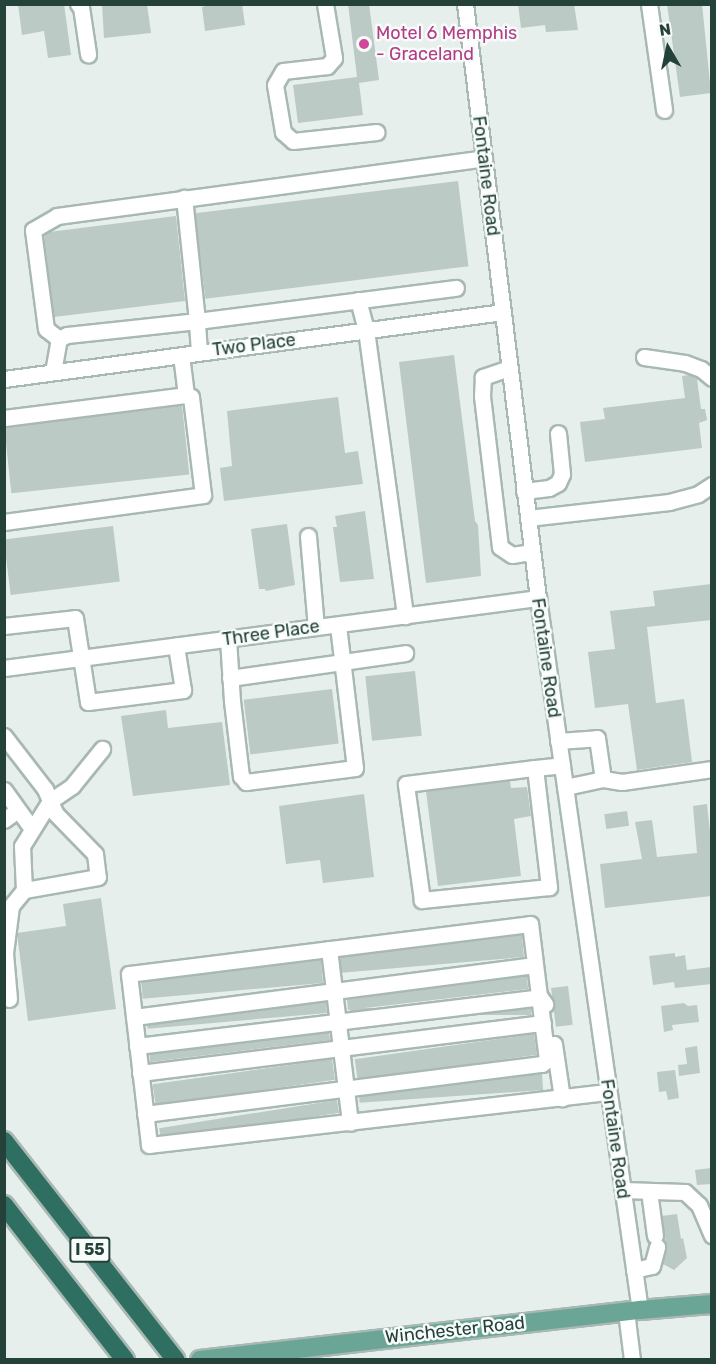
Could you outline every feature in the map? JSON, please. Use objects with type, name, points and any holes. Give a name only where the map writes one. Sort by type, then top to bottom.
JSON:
[{"type":"highway","name":"I 55","points":[[4,1141],[176,1359]]},
{"type":"highway","name":"I 55","points":[[4,1205],[125,1359]]},
{"type":"main road","name":"Winchester Road","points":[[200,1359],[633,1310],[711,1304]]},
{"type":"street","points":[[78,4],[81,7],[88,54]]},
{"type":"street","points":[[326,4],[334,58],[327,66],[283,71],[275,85],[283,132],[293,141],[377,132]]},
{"type":"street","name":"Fontaine Road","points":[[465,4],[538,598],[634,1270],[632,1359]]},
{"type":"street","points":[[649,4],[664,110]]},
{"type":"street","points":[[59,339],[46,329],[33,230],[57,216],[484,158]]},
{"type":"street","points":[[184,198],[199,352]]},
{"type":"street","points":[[59,339],[67,335],[456,288]]},
{"type":"street","points":[[358,300],[366,330],[405,616]]},
{"type":"street","name":"Two Place","points":[[4,379],[503,312]]},
{"type":"street","points":[[53,372],[59,339]]},
{"type":"street","points":[[181,355],[186,396]]},
{"type":"street","points":[[644,357],[685,363],[701,369],[711,378]]},
{"type":"street","points":[[509,368],[483,377],[482,396],[500,547],[512,555],[532,552]]},
{"type":"street","points":[[4,418],[191,397],[204,495],[4,522]]},
{"type":"street","points":[[525,491],[549,488],[558,483],[562,474],[558,433]]},
{"type":"street","points":[[528,518],[669,502],[698,494],[711,485]]},
{"type":"street","points":[[308,536],[316,627]]},
{"type":"street","name":"Three Place","points":[[4,668],[538,598]]},
{"type":"street","points":[[4,626],[75,618],[88,702],[183,690],[176,646]]},
{"type":"street","points":[[228,639],[241,776],[246,782],[355,768],[338,625]]},
{"type":"street","points":[[230,678],[405,653]]},
{"type":"street","points":[[4,736],[45,789],[52,807],[95,854],[98,877],[24,890],[11,906],[5,953],[9,999]]},
{"type":"street","points":[[558,741],[597,738],[603,779]]},
{"type":"street","points":[[24,890],[22,846],[32,829],[102,749]]},
{"type":"street","points":[[535,768],[549,887],[422,900],[406,784],[535,768],[562,765]]},
{"type":"street","points":[[565,787],[603,779],[621,782],[711,769]]},
{"type":"street","points":[[4,790],[32,829]]},
{"type":"street","points":[[4,820],[18,810]]},
{"type":"street","points":[[145,1114],[542,1064],[547,1060],[530,924],[129,974],[140,1073],[145,1114],[149,1145],[608,1092]]},
{"type":"street","points":[[329,949],[350,1123]]},
{"type":"street","points":[[134,1017],[535,965]]},
{"type":"street","points":[[540,997],[548,1007],[562,1098]]},
{"type":"street","points":[[137,1046],[540,997]]},
{"type":"street","points":[[140,1073],[543,1023]]},
{"type":"street","points":[[622,1190],[685,1192],[699,1204],[711,1235]]},
{"type":"street","points":[[634,1270],[652,1266],[656,1242],[649,1191]]},
{"type":"building","points":[[18,4],[64,4],[71,55],[48,58],[44,31],[22,35]]},
{"type":"building","points":[[102,4],[147,4],[151,33],[104,38]]},
{"type":"building","points":[[213,4],[242,4],[245,25],[205,31],[202,7]]},
{"type":"building","name":"Motel 6 Memphis - Graceland","points":[[348,4],[369,4],[379,80],[359,83],[363,115],[298,123],[293,85],[357,77]]},
{"type":"building","points":[[518,4],[574,4],[578,30],[546,32],[545,25],[521,28]]},
{"type":"building","points":[[667,4],[702,4],[711,93],[680,97]]},
{"type":"building","points":[[458,181],[468,266],[205,299],[195,213]]},
{"type":"building","points":[[176,216],[185,301],[54,317],[44,235],[49,232]]},
{"type":"building","points":[[454,355],[475,521],[478,525],[481,576],[426,583],[399,362]]},
{"type":"building","points":[[690,375],[697,379],[701,409],[705,409],[707,420],[699,423],[702,448],[585,462],[580,422],[605,419],[603,408],[685,398],[682,376]]},
{"type":"building","points":[[338,397],[345,453],[358,451],[363,484],[224,501],[220,468],[232,466],[227,411]]},
{"type":"building","points":[[182,405],[189,475],[11,493],[4,424]]},
{"type":"building","points":[[365,511],[374,579],[340,582],[333,527],[337,527],[335,516]]},
{"type":"building","points":[[287,524],[295,585],[266,591],[259,589],[251,529]]},
{"type":"building","points":[[113,526],[120,582],[11,595],[4,539]]},
{"type":"building","points":[[711,584],[711,620],[647,627],[656,703],[684,699],[692,762],[637,770],[628,704],[595,708],[588,652],[615,649],[610,611],[655,606],[653,591]]},
{"type":"building","points":[[415,671],[422,736],[372,741],[365,676]]},
{"type":"building","points":[[332,689],[339,744],[250,754],[244,700]]},
{"type":"building","points":[[166,710],[168,728],[222,722],[230,785],[133,796],[121,716]]},
{"type":"building","points":[[510,781],[511,788],[527,787],[531,816],[514,819],[521,876],[438,886],[426,791]]},
{"type":"building","points":[[364,794],[374,877],[323,883],[320,860],[286,864],[279,806]]},
{"type":"building","points":[[707,804],[711,841],[711,896],[605,908],[600,864],[642,859],[635,822],[652,820],[657,857],[697,853],[693,806]]},
{"type":"building","points":[[627,811],[629,826],[606,829],[604,814]]},
{"type":"building","points":[[101,898],[116,1009],[28,1021],[17,933],[66,926],[63,904]]},
{"type":"building","points":[[522,935],[524,957],[342,973],[340,951]]},
{"type":"building","points":[[675,953],[675,957],[685,955],[687,970],[711,967],[711,984],[675,988],[674,982],[653,985],[649,956]]},
{"type":"building","points":[[321,960],[323,983],[143,999],[141,976]]},
{"type":"building","points":[[527,976],[528,989],[348,1010],[347,999]]},
{"type":"building","points":[[568,986],[573,1025],[556,1027],[551,988]]},
{"type":"building","points":[[326,1002],[327,1013],[148,1029],[147,1018]]},
{"type":"building","points":[[684,1003],[688,1006],[697,1005],[699,1022],[672,1025],[673,1030],[664,1032],[661,1006]]},
{"type":"building","points":[[350,1008],[531,1008],[531,1015],[350,1015]]},
{"type":"building","points":[[329,1032],[330,1040],[150,1062],[149,1054]]},
{"type":"building","points":[[534,1034],[537,1055],[358,1080],[355,1059]]},
{"type":"building","points":[[697,1046],[700,1073],[679,1076],[678,1065],[687,1064],[685,1048]]},
{"type":"building","points":[[332,1059],[335,1080],[156,1105],[153,1084]]},
{"type":"building","points":[[675,1070],[679,1098],[668,1100],[666,1091],[659,1092],[657,1072]]},
{"type":"building","points":[[542,1074],[543,1090],[360,1103],[358,1087]]},
{"type":"building","points":[[337,1100],[339,1113],[161,1141],[159,1128]]},
{"type":"building","points":[[711,1168],[711,1184],[697,1185],[695,1170]]},
{"type":"building","points":[[677,1214],[687,1258],[674,1270],[663,1264],[666,1245],[662,1216]]},
{"type":"place","name":"Motel 6 Memphis - Graceland","points":[[364,44]]}]
